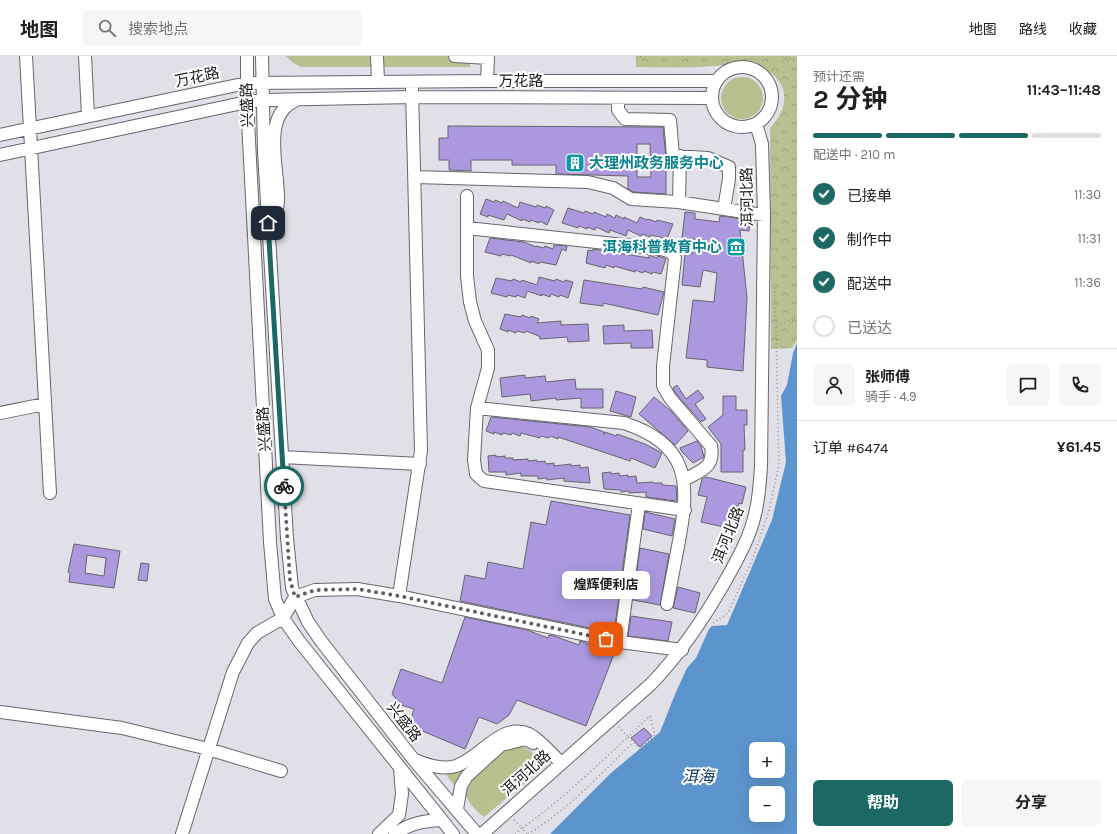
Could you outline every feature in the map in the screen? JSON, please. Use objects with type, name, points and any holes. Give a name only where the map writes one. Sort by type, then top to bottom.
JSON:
[{"type":"street","points":[[26,56],[50,493]]},
{"type":"street","points":[[85,56],[88,116]]},
{"type":"street","name":"兴盛路","points":[[247,56],[247,102],[273,586],[275,600],[283,618],[299,642],[453,834]]},
{"type":"street","name":"兴盛路","points":[[262,56],[262,100],[269,237],[290,580],[295,597],[308,622],[321,641],[414,760],[457,809],[476,834]]},
{"type":"street","points":[[377,56],[378,82]]},
{"type":"street","points":[[455,56],[488,58],[487,80]]},
{"type":"street","points":[[750,62],[768,82],[772,93],[772,105],[768,113],[756,124],[746,127],[736,127],[726,123],[718,117],[713,108],[711,98],[715,81],[727,70],[750,62]]},
{"type":"street","name":"万花路","points":[[0,135],[247,83],[487,80],[715,81]]},
{"type":"street","points":[[399,596],[421,450],[412,82]]},
{"type":"street","name":"万花路","points":[[0,155],[262,100],[300,98],[412,97],[711,98]]},
{"type":"street","points":[[269,237],[278,208],[274,127],[285,106],[300,98]]},
{"type":"street","points":[[618,98],[618,110],[624,119],[670,120],[673,156],[708,158],[729,167],[729,179],[724,209]]},
{"type":"street","name":"洱河北路","points":[[482,834],[651,684],[682,650],[715,600],[738,558],[749,532],[758,497],[761,466],[764,215],[762,144],[756,124]]},
{"type":"street","points":[[679,202],[680,156]]},
{"type":"street","points":[[415,177],[588,182],[613,188],[631,199],[679,202],[764,215]]},
{"type":"street","points":[[467,196],[467,276],[470,302],[475,321],[488,350],[488,368],[477,408],[474,460],[476,474],[484,481],[685,510]]},
{"type":"street","points":[[467,228],[661,249],[671,252],[675,258],[663,366],[664,386],[670,398],[711,446],[713,456],[709,465],[684,480]]},
{"type":"street","points":[[0,413],[45,404]]},
{"type":"street","points":[[477,408],[604,420],[641,429],[662,441],[672,453],[684,480],[685,510],[667,604]]},
{"type":"street","points":[[282,457],[420,464]]},
{"type":"street","points":[[620,642],[639,504]]},
{"type":"street","points":[[182,834],[233,672],[241,654],[257,633],[283,618],[295,597],[315,590],[337,588],[357,589],[399,596],[620,642],[682,650]]},
{"type":"street","points":[[0,712],[115,727],[208,749],[281,771]]},
{"type":"street","points":[[414,760],[433,766],[458,766],[493,741],[516,731],[530,734],[561,763]]},
{"type":"street","points":[[457,809],[461,786],[467,776],[501,745],[525,739],[545,747]]},
{"type":"street","points":[[379,834],[399,815],[402,794],[400,768]]},
{"type":"street","points":[[395,834],[403,828],[418,822],[441,820]]},
{"type":"path","points":[[636,58],[644,56]]},
{"type":"path","points":[[727,56],[735,67]]},
{"type":"path","points":[[782,56],[797,61]]},
{"type":"path","points":[[777,326],[793,319],[797,314]]},
{"type":"path","points":[[515,834],[539,816],[628,737],[650,716],[655,735],[640,749],[633,743],[628,737],[618,726]]},
{"type":"path","points":[[513,819],[528,834],[552,818],[577,797],[633,743]]},
{"type":"green space","points":[[286,56],[470,56],[470,67],[301,67],[292,62]]},
{"type":"green space","points":[[636,56],[797,56],[797,340],[792,348],[771,349],[770,128],[780,114],[784,104],[784,92],[782,86],[767,70],[758,67],[736,65],[636,67]]},
{"type":"green space","points":[[738,77],[746,77],[754,80],[760,86],[763,98],[760,110],[754,116],[746,119],[738,119],[730,116],[724,110],[721,102],[721,94],[724,86],[730,80]]},
{"type":"green space","points":[[522,746],[532,752],[536,764],[534,775],[484,817],[468,801],[465,785],[474,774],[503,751]]},
{"type":"green space","points":[[448,770],[457,772],[465,771],[456,787],[447,776]]},
{"type":"water","name":"洱海","points":[[797,343],[797,834],[550,834],[611,773],[660,732],[687,668],[696,658],[709,629],[712,626],[727,625],[772,520],[786,462],[781,396],[787,385],[793,353]]},
{"type":"building","name":"大理州政务服务中心","points":[[448,126],[663,127],[666,159],[666,194],[633,192],[628,189],[628,176],[556,174],[556,165],[512,165],[512,160],[471,160],[471,171],[449,170],[449,160],[439,160],[439,138],[448,138]],"holes":[[[637,144],[650,144],[651,177],[637,177]]]},
{"type":"building","points":[[486,199],[494,202],[495,200],[502,203],[503,201],[518,208],[520,202],[536,207],[537,205],[545,208],[546,206],[554,210],[547,225],[540,221],[539,223],[531,220],[530,222],[522,219],[522,221],[507,214],[504,220],[480,214]]},
{"type":"building","points":[[568,208],[584,213],[585,211],[593,214],[594,212],[606,217],[607,214],[615,218],[616,215],[637,223],[640,217],[656,222],[657,220],[673,224],[667,239],[651,235],[650,237],[642,234],[641,236],[628,230],[626,236],[610,230],[609,233],[596,227],[595,230],[579,226],[578,228],[562,223]]},
{"type":"building","points":[[685,212],[695,213],[695,219],[719,222],[720,216],[750,220],[749,231],[740,230],[747,298],[743,371],[707,367],[707,360],[686,358],[693,300],[714,302],[717,273],[703,270],[700,287],[682,285],[685,253],[692,254],[694,239],[682,238]]},
{"type":"building","points":[[490,238],[524,242],[536,247],[544,248],[545,246],[553,249],[554,245],[567,246],[566,251],[562,249],[556,265],[540,262],[539,264],[531,261],[531,263],[511,255],[502,254],[501,256],[485,252]]},
{"type":"building","points":[[593,249],[649,258],[649,255],[657,258],[658,256],[666,259],[661,274],[653,272],[652,274],[644,271],[643,273],[635,270],[635,272],[606,265],[605,268],[586,263],[588,250],[593,251]]},
{"type":"building","points":[[539,277],[555,281],[556,279],[564,282],[565,280],[573,282],[568,298],[551,294],[550,297],[542,294],[542,296],[527,291],[525,298],[517,295],[516,297],[508,295],[507,297],[491,293],[496,278],[512,281],[513,279],[521,282],[522,280],[537,285]]},
{"type":"building","points":[[584,280],[642,289],[643,287],[664,292],[658,315],[603,303],[603,306],[580,303]]},
{"type":"building","points":[[505,314],[521,317],[522,315],[530,318],[531,316],[539,319],[537,323],[561,321],[561,325],[588,324],[589,341],[568,342],[567,337],[540,339],[539,336],[526,331],[525,333],[517,331],[516,333],[508,330],[508,332],[500,329]]},
{"type":"building","points":[[624,325],[624,331],[652,330],[653,348],[631,348],[631,343],[604,344],[603,326]]},
{"type":"building","points":[[525,375],[525,378],[545,376],[546,382],[575,379],[576,389],[603,389],[603,408],[581,408],[581,398],[556,400],[556,398],[531,401],[530,394],[502,397],[500,378]]},
{"type":"building","points":[[677,385],[686,399],[698,390],[704,398],[695,404],[706,419],[701,422],[676,394],[673,388]]},
{"type":"building","points":[[616,391],[636,397],[631,417],[610,411]]},
{"type":"building","points":[[723,396],[736,396],[736,410],[747,410],[747,425],[744,425],[745,450],[743,450],[743,472],[721,472],[721,444],[708,427],[723,415]]},
{"type":"building","points":[[654,397],[671,411],[688,431],[675,445],[639,414]]},
{"type":"building","points":[[491,417],[590,427],[604,432],[604,435],[605,432],[616,436],[617,434],[645,444],[662,453],[655,468],[631,458],[630,461],[558,437],[558,439],[550,436],[549,438],[541,436],[540,438],[521,433],[520,436],[512,433],[511,435],[503,433],[502,435],[494,432],[494,434],[486,431]]},
{"type":"building","points":[[697,441],[701,446],[704,457],[693,463],[680,448]]},
{"type":"building","points":[[496,455],[496,457],[505,456],[505,458],[513,458],[513,460],[528,459],[528,461],[545,461],[546,464],[554,463],[554,466],[571,464],[571,466],[580,465],[580,468],[588,467],[590,483],[564,481],[564,478],[547,480],[547,478],[538,479],[538,476],[521,476],[521,473],[506,475],[506,472],[489,472],[488,456]]},
{"type":"building","points":[[611,472],[611,474],[619,473],[620,476],[636,476],[637,483],[653,482],[662,483],[662,485],[676,486],[677,501],[646,497],[646,492],[629,493],[629,491],[621,492],[621,490],[604,489],[602,473]]},
{"type":"building","points":[[706,477],[746,487],[742,504],[739,503],[733,529],[701,522],[707,497],[698,495],[702,479]]},
{"type":"building","points":[[551,501],[630,515],[614,633],[460,601],[465,575],[485,579],[488,562],[523,569],[531,522],[546,525]]},
{"type":"building","points":[[645,512],[675,519],[672,536],[643,529]]},
{"type":"building","points":[[74,544],[120,551],[114,588],[69,582],[70,573],[68,572]],"holes":[[[87,555],[106,558],[104,576],[85,573]]]},
{"type":"building","points":[[640,548],[669,554],[660,605],[633,600]]},
{"type":"building","points":[[141,563],[149,564],[147,581],[138,580]]},
{"type":"building","points":[[678,587],[700,593],[695,613],[673,608]]},
{"type":"building","points":[[631,616],[672,622],[668,641],[628,636]]},
{"type":"building","points":[[465,617],[527,630],[548,638],[549,635],[554,636],[579,645],[580,641],[614,654],[586,726],[517,700],[509,715],[497,724],[479,717],[465,749],[420,730],[411,719],[414,709],[401,705],[392,694],[401,669],[442,683]]},
{"type":"building","points":[[644,728],[652,736],[640,747],[631,738]]},
{"type":"way so far","points":[[284,486],[290,580],[295,597],[315,590],[337,588],[357,589],[399,596],[606,639]]},
{"type":"place","name":"大理州政务服务中心","points":[[575,163]]},
{"type":"place","name":"洱海科普教育中心","points":[[736,247]]},
{"type":"place","name":"煌辉便利店","points":[[606,639]]},
{"type":"route","points":[[268,223],[284,486]]}]
